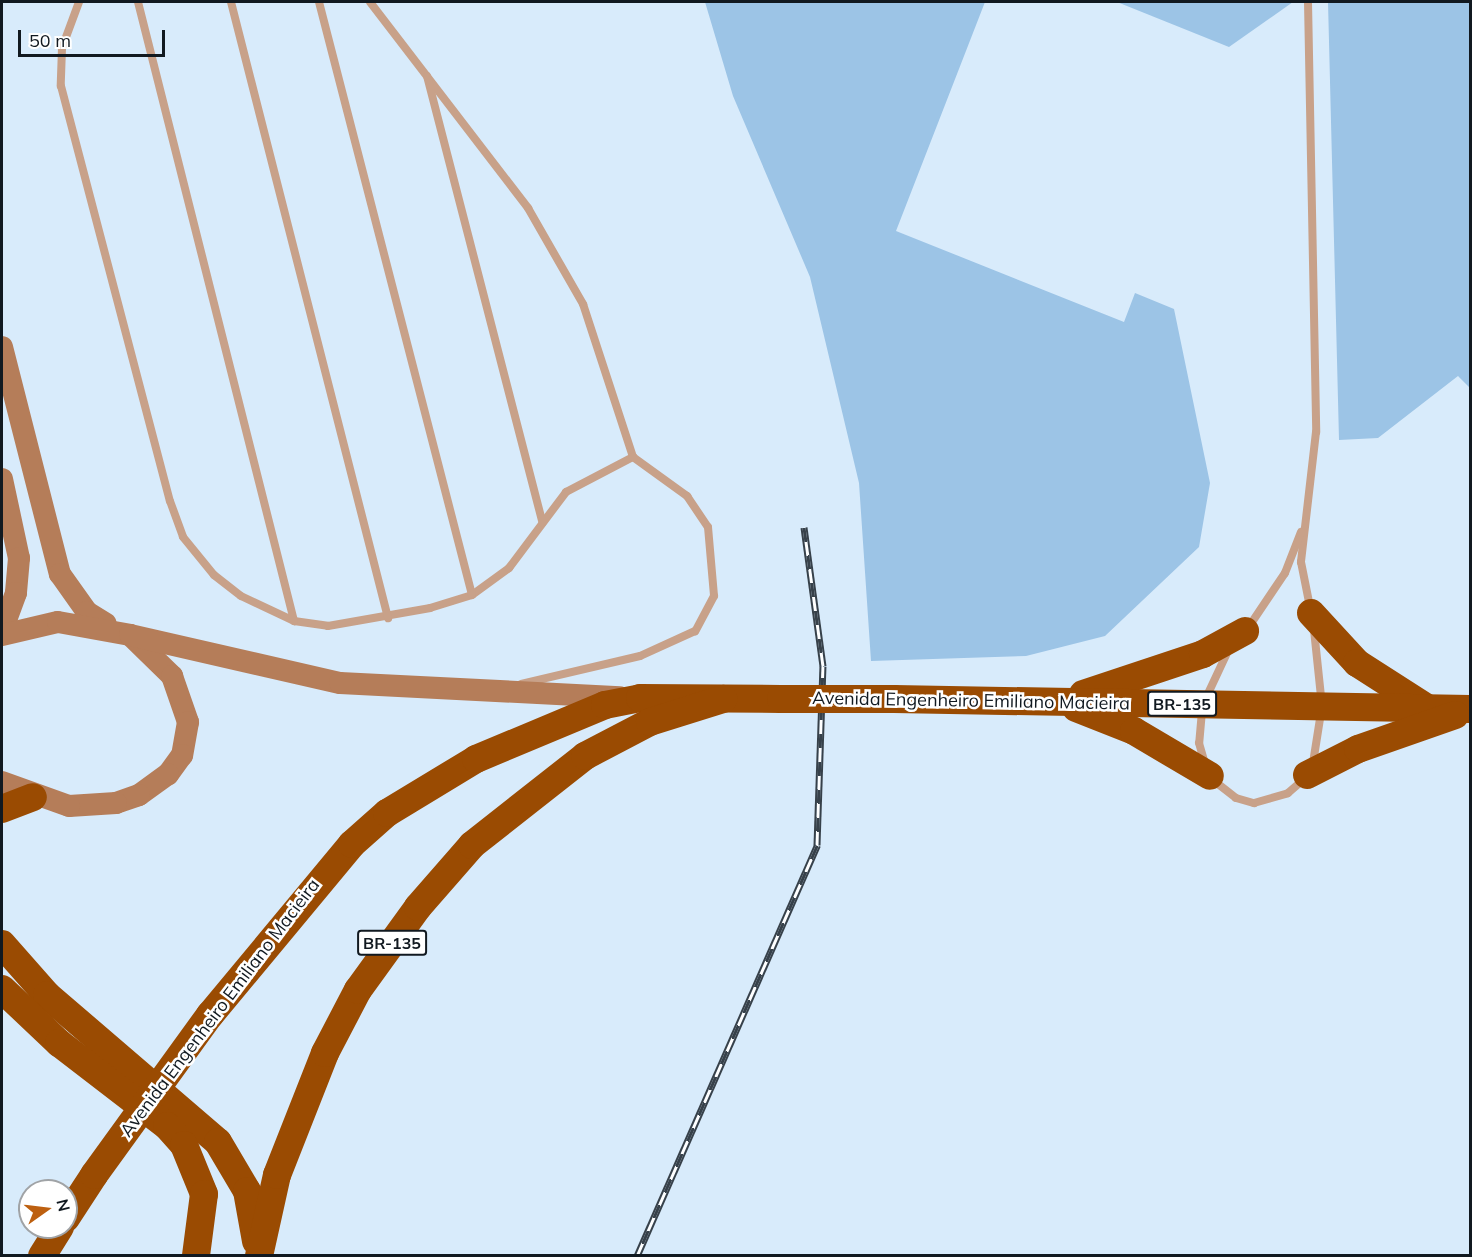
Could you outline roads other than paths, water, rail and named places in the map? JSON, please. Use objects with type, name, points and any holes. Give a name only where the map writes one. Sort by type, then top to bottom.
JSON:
[{"type":"highway","points":[[1311,613],[1357,663],[1427,708]]},
{"type":"highway","points":[[1060,702],[1203,654],[1245,631]]},
{"type":"highway","name":"Avenida Engenheiro Emiliano Macieira","points":[[78,1200],[210,1015],[321,874],[387,813],[476,759],[566,717],[639,698],[894,699],[1470,709]]},
{"type":"highway","name":"Avenida Engenheiro Emiliano Macieira","points":[[258,1256],[277,1175],[325,1053],[358,990],[418,907],[472,845],[585,756],[650,722],[723,699]]},
{"type":"highway","points":[[1060,702],[1134,731],[1210,776]]},
{"type":"highway","points":[[1307,775],[1358,749],[1470,709]]},
{"type":"highway","points":[[2,809],[33,797]]},
{"type":"highway","points":[[2,944],[46,995],[218,1142],[247,1191],[258,1256]]},
{"type":"highway","points":[[2,989],[59,1043],[167,1126],[183,1145],[204,1194],[196,1256]]},
{"type":"highway","points":[[42,1256],[53,1239]]},
{"type":"street","points":[[2,347],[60,574],[87,612],[157,656],[181,693],[188,722],[182,755],[153,787],[116,802],[69,806],[33,797],[2,782]]},
{"type":"street","points":[[2,479],[19,558],[16,593],[2,633]]},
{"type":"street","points":[[2,633],[58,622],[121,632],[340,683],[639,698]]},
{"type":"lane","points":[[79,2],[62,48],[61,86],[173,510],[183,537],[214,575],[241,596],[294,621],[328,626],[388,618],[472,595],[509,568],[566,492],[633,457]]},
{"type":"lane","points":[[138,2],[294,621]]},
{"type":"lane","points":[[231,2],[388,618]]},
{"type":"lane","points":[[320,2],[472,595]]},
{"type":"lane","points":[[370,2],[528,208],[584,304],[633,457],[687,496],[708,527],[714,596],[695,630],[669,646],[494,691]]},
{"type":"lane","points":[[1301,532],[1322,706],[1318,749],[1307,775],[1288,793],[1254,803],[1222,790],[1210,776],[1199,743],[1204,704],[1218,667],[1285,573],[1301,532],[1316,432],[1308,2]]},
{"type":"lane","points":[[426,73],[542,522]]},
{"type":"railway","points":[[637,1256],[817,845],[823,666],[804,527]]}]
